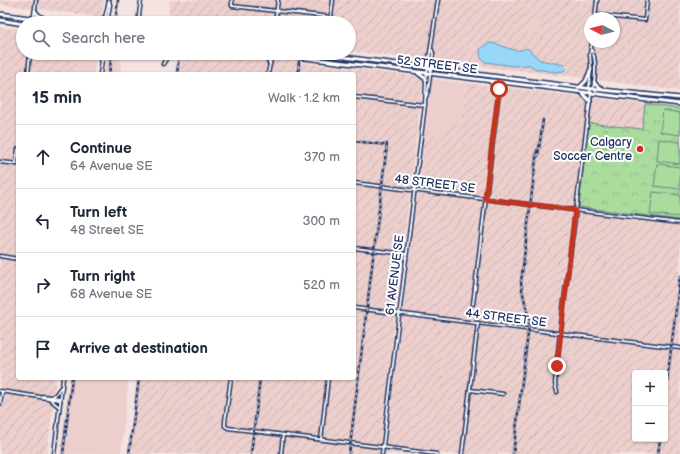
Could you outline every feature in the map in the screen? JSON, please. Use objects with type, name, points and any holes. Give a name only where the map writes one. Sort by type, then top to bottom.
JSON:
[{"type":"main road","points":[[35,11],[39,16]]},
{"type":"main road","points":[[0,14],[16,16]]},
{"type":"main road","points":[[0,20],[16,23]]},
{"type":"main road","name":"52 STREET SE","points":[[356,58],[604,90],[680,98]]},
{"type":"main road","name":"52 STREET SE","points":[[320,60],[680,104]]},
{"type":"main road","points":[[421,66],[430,60],[442,69]]},
{"type":"main road","points":[[580,87],[586,81],[591,69]]},
{"type":"main road","points":[[417,72],[426,79]]},
{"type":"main road","points":[[489,81],[499,89]]},
{"type":"main road","points":[[594,82],[604,90]]},
{"type":"main road","points":[[581,92],[590,101]]},
{"type":"street","points":[[34,16],[36,0]]},
{"type":"street","points":[[108,16],[110,5],[109,0]]},
{"type":"street","points":[[139,16],[141,0]]},
{"type":"street","points":[[232,0],[232,6],[322,16]]},
{"type":"street","points":[[276,16],[278,0]]},
{"type":"street","points":[[331,16],[333,0]]},
{"type":"street","name":"61 AVENUE SE","points":[[382,454],[414,190],[428,91],[430,60],[433,54],[432,49],[438,0]]},
{"type":"street","points":[[596,12],[597,0]]},
{"type":"street","points":[[620,18],[645,20],[647,0]]},
{"type":"street","points":[[557,392],[555,383],[560,333],[591,93],[591,49]]},
{"type":"street","points":[[591,49],[594,63],[594,82],[591,88]]},
{"type":"street","points":[[28,72],[29,60]]},
{"type":"street","points":[[100,72],[101,60]]},
{"type":"street","points":[[164,64],[166,60]]},
{"type":"street","points":[[268,72],[271,60]]},
{"type":"street","name":"61 AVENUE SE","points":[[426,98],[426,79],[429,73]]},
{"type":"street","points":[[473,304],[500,82]]},
{"type":"street","points":[[356,97],[425,105]]},
{"type":"street","points":[[0,162],[16,164]]},
{"type":"street","name":"48 STREET SE","points":[[356,183],[680,223]]},
{"type":"street","points":[[356,248],[406,254]]},
{"type":"street","points":[[0,256],[16,259]]},
{"type":"street","name":"44 STREET SE","points":[[356,308],[680,348]]},
{"type":"street","points":[[462,454],[478,323]]},
{"type":"street","points":[[54,454],[63,380]]},
{"type":"street","points":[[230,380],[225,422],[226,428],[438,454]]},
{"type":"street","points":[[321,440],[328,380]]},
{"type":"street","points":[[51,398],[62,386]]},
{"type":"street","points":[[470,390],[503,394]]},
{"type":"street","points":[[0,404],[0,392],[60,399]]},
{"type":"street","points":[[51,398],[59,407]]},
{"type":"street","points":[[281,454],[283,436]]},
{"type":"shaded area","points":[[0,0],[104,0],[101,16],[0,4]]},
{"type":"shaded area","points":[[170,0],[680,0],[680,91],[583,78],[356,52],[356,16],[169,16]]},
{"type":"shaded area","points":[[0,28],[16,29],[16,60],[76,60],[75,72],[16,72],[16,380],[56,380],[47,454],[0,454]]},
{"type":"shaded area","points":[[76,60],[95,60],[94,72],[75,72]]},
{"type":"shaded area","points":[[106,60],[121,60],[120,72],[104,72]]},
{"type":"shaded area","points":[[178,60],[283,60],[415,76],[423,80],[379,454],[131,454],[140,380],[356,380],[356,72],[177,72]]},
{"type":"shaded area","points":[[432,79],[466,83],[461,123],[446,135],[425,132]]},
{"type":"shaded area","points":[[466,83],[645,104],[642,129],[579,206],[680,220],[680,454],[385,454],[425,132],[446,135],[448,125],[461,123]]},
{"type":"shaded area","points":[[69,380],[129,380],[121,454],[60,454]]},
{"type":"green space","points":[[645,104],[680,109],[680,220],[579,207],[588,123],[642,129]]},
{"type":"green space","points":[[663,110],[680,113],[680,135],[660,132]]},
{"type":"green space","points":[[659,139],[680,142],[680,164],[657,161]]},
{"type":"green space","points":[[657,164],[680,167],[680,189],[654,186]]},
{"type":"green space","points":[[653,192],[680,195],[680,217],[650,214]]},
{"type":"water","points":[[490,43],[513,50],[522,50],[527,48],[540,60],[564,65],[566,69],[564,71],[554,72],[536,69],[530,65],[514,66],[485,62],[481,57],[480,50]]},
{"type":"railway","points":[[116,16],[118,0]]},
{"type":"railway","points":[[109,72],[111,60]]},
{"type":"railway","points":[[177,72],[178,60]]},
{"type":"railway","points":[[298,72],[299,62]]},
{"type":"railway","points":[[538,156],[543,120]]},
{"type":"railway","points":[[356,141],[386,145]]},
{"type":"railway","points":[[349,454],[387,144]]},
{"type":"railway","points":[[513,454],[529,325],[521,282],[537,150]]},
{"type":"railway","points":[[668,374],[680,276]]},
{"type":"railway","points":[[63,454],[72,380]]},
{"type":"railway","points":[[129,454],[139,380]]},
{"type":"railway","points":[[251,454],[260,380]]},
{"type":"railway","points":[[658,454],[660,442]]},
{"type":"place","name":"Calgary Soccer Centre","points":[[640,149]]},
{"type":"route","points":[[499,89],[485,199],[575,210],[557,366]]}]
